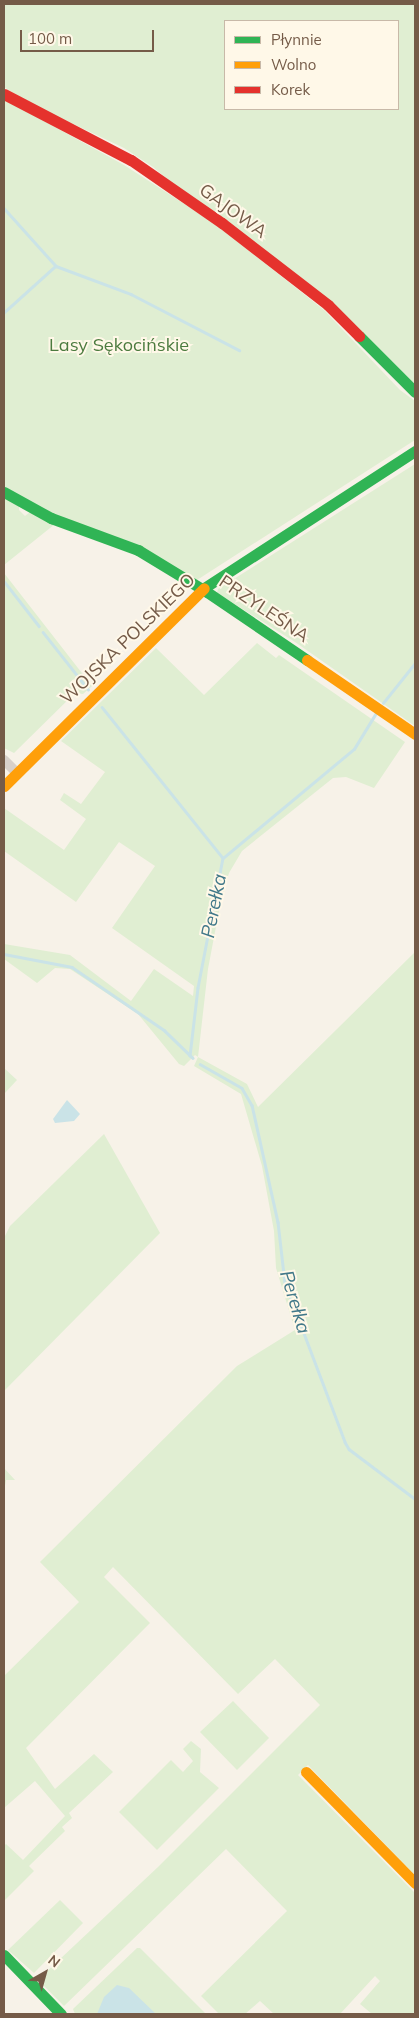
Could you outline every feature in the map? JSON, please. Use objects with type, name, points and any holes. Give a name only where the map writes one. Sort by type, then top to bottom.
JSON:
[{"type":"street","name":"GAJOWA","points":[[4,94],[131,160],[222,223],[328,305],[415,392]]},
{"type":"street","name":"WOJSKA POLSKIEGO","points":[[4,786],[202,589],[415,451]]},
{"type":"street","name":"PRZYLEŚNA","points":[[4,492],[50,518],[131,546],[202,589],[415,734]]},
{"type":"street","points":[[4,760],[17,773]]},
{"type":"street","points":[[306,1772],[415,1884]]},
{"type":"street","points":[[4,1955],[61,2014]]},
{"type":"green space","points":[[4,4],[415,4],[415,385],[153,167],[124,148],[31,104],[4,87]]},
{"type":"green space","name":"Lasy Sękocińskie","points":[[4,99],[124,165],[186,205],[220,228],[324,310],[400,390],[415,401],[415,440],[197,580],[34,507],[4,489]]},
{"type":"green space","points":[[415,464],[415,726],[295,642],[217,593],[218,589]]},
{"type":"green space","points":[[4,494],[19,504],[19,510],[25,516],[30,512],[55,524],[4,565]]},
{"type":"green space","points":[[4,573],[92,686],[83,694],[75,693],[14,753],[4,748]]},
{"type":"green space","points":[[257,643],[276,658],[279,655],[405,742],[374,788],[346,777],[333,778],[242,851],[229,873],[221,900],[208,969],[198,1057],[195,1055],[184,1066],[179,1064],[138,1014],[70,969],[55,968],[37,983],[4,959],[4,944],[70,955],[131,1001],[154,969],[193,996],[194,986],[112,928],[155,866],[119,842],[76,902],[4,851],[4,808],[64,850],[86,819],[60,800],[64,793],[81,804],[105,772],[61,741],[156,648],[204,695]]},
{"type":"green space","points":[[415,952],[415,1875],[308,1765],[298,1775],[415,1893],[415,2014],[372,2014],[360,2004],[380,1981],[375,1976],[340,2014],[274,2014],[260,2001],[245,2014],[219,2014],[201,1996],[287,1911],[226,1849],[64,2006],[43,1985],[40,1978],[158,1867],[320,1705],[275,1659],[238,1694],[113,1567],[104,1577],[150,1623],[26,1748],[55,1789],[94,1754],[113,1772],[69,1813],[72,1818],[62,1827],[65,1831],[29,1866],[34,1871],[4,1901],[4,1846],[6,1844],[23,1860],[65,1816],[35,1781],[4,1808],[4,1676],[79,1602],[40,1562],[237,1366],[295,1330],[276,1268],[274,1231],[262,1166],[241,1094],[194,1066],[198,1057],[247,1084],[258,1107]]},
{"type":"green space","points":[[4,1068],[17,1080],[4,1094]]},
{"type":"green space","points":[[104,1134],[160,1233],[4,1391],[4,1238],[10,1226]]},
{"type":"green space","points":[[4,1468],[15,1480],[6,1480],[4,1492]]},
{"type":"green space","points":[[233,1701],[269,1738],[237,1770],[200,1732]]},
{"type":"green space","points":[[191,1741],[201,1749],[200,1772],[219,1788],[157,1850],[119,1812],[171,1760],[183,1772],[193,1761],[183,1749]]},
{"type":"green space","points":[[60,1900],[83,1923],[34,1973],[8,1950]]},
{"type":"green space","points":[[137,1948],[140,1948],[206,2014],[75,2014],[73,2009]]},
{"type":"water","points":[[67,1100],[80,1114],[74,1121],[55,1123],[53,1119]]},
{"type":"water","points":[[117,1985],[129,1988],[156,2014],[97,2014],[104,1997]]},
{"type":"waterway","name":"Perełka","points":[[4,208],[56,266],[4,313]]},
{"type":"waterway","points":[[56,266],[131,294],[239,350]]},
{"type":"waterway","name":"Perełka","points":[[4,581],[39,626]]},
{"type":"waterway","name":"Perełka","points":[[43,632],[88,689]]},
{"type":"waterway","points":[[383,703],[415,663]]},
{"type":"waterway","name":"Perełka","points":[[102,707],[223,858],[198,988],[190,1056]]},
{"type":"waterway","points":[[223,858],[354,749],[376,713]]},
{"type":"waterway","points":[[4,954],[72,967],[164,1030],[193,1058]]},
{"type":"waterway","name":"Perełka","points":[[200,1064],[242,1088],[252,1105],[278,1222],[285,1283],[345,1442],[349,1449],[415,1499]]},
{"type":"traffic: fast","points":[[359,336],[415,392]]},
{"type":"traffic: fast","points":[[204,588],[415,451]]},
{"type":"traffic: fast","points":[[4,492],[51,518],[138,550],[207,592],[307,660]]},
{"type":"traffic: fast","points":[[4,1955],[61,2014]]},
{"type":"traffic: slow","points":[[4,786],[204,588]]},
{"type":"traffic: slow","points":[[307,660],[415,734]]},
{"type":"traffic: slow","points":[[306,1772],[415,1883]]},
{"type":"traffic: jam","points":[[4,94],[131,160],[222,223],[328,305],[359,336]]}]
